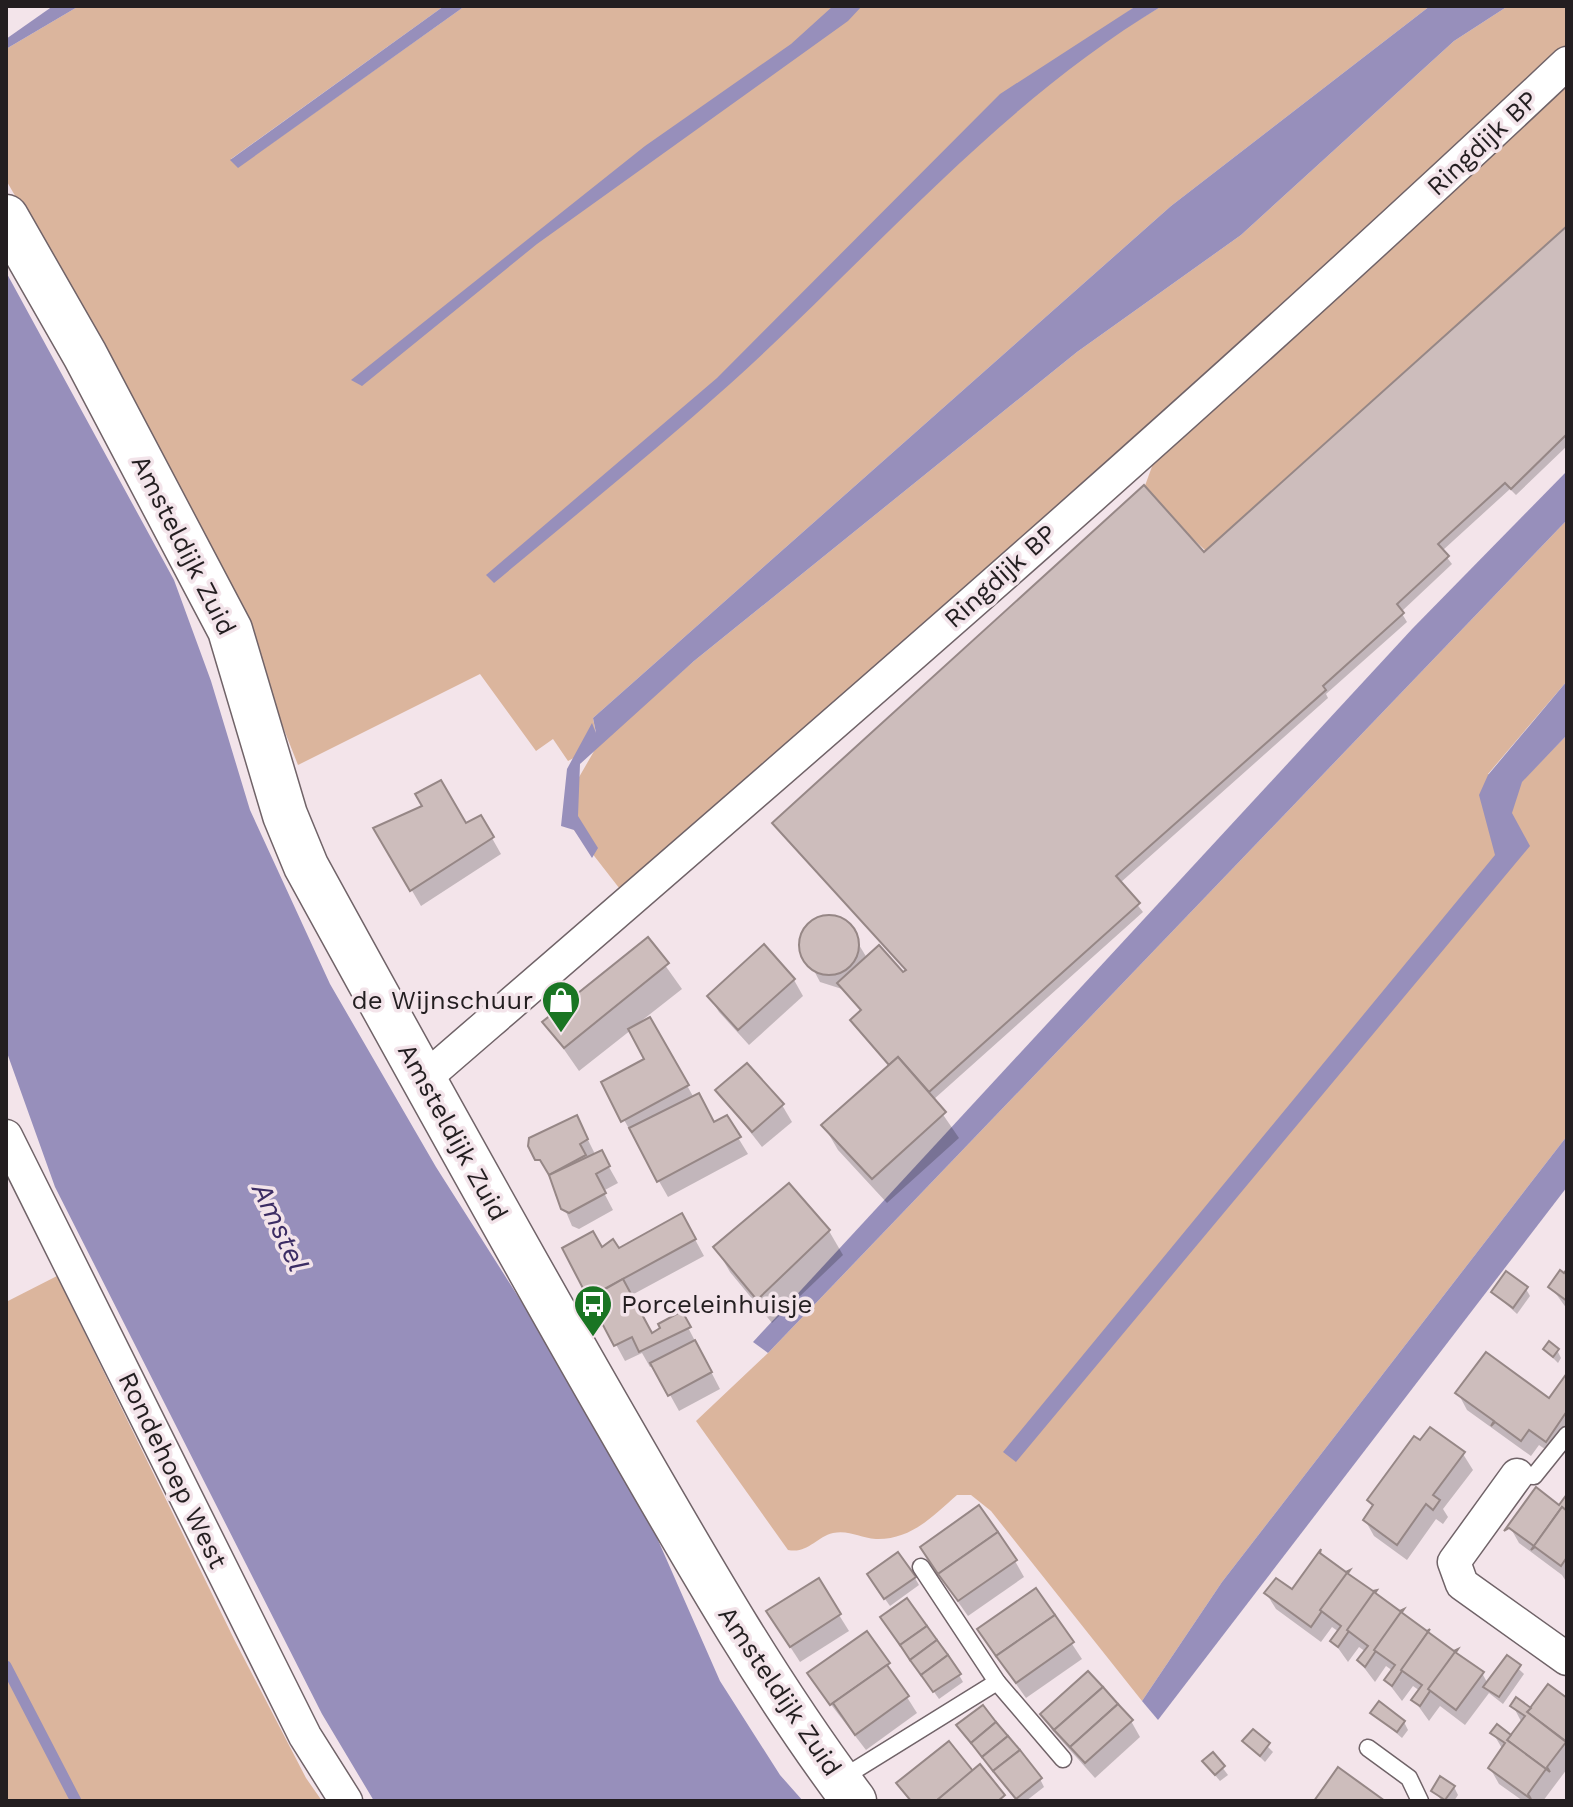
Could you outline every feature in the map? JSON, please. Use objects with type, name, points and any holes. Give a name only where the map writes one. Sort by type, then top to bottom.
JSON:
[{"type":"street","name":"Ringdijk BP","points":[[423,1080],[765,784],[1305,306],[1567,63]]},
{"type":"street","name":"Amsteldijk Zuid","points":[[6,217],[85,355],[230,630],[285,815],[306,866],[423,1080],[734,1626],[846,1791]]},
{"type":"street","name":"Rondehoep West","points":[[6,1136],[305,1736],[346,1801]]},
{"type":"street","points":[[1517,1475],[1454,1562],[1462,1584],[1567,1659]]},
{"type":"lane","points":[[1517,1475],[1534,1476],[1567,1435]]},
{"type":"lane","points":[[921,1567],[997,1682],[1063,1759]]},
{"type":"lane","points":[[846,1791],[997,1682]]},
{"type":"lane","points":[[1368,1748],[1409,1778],[1420,1801]]},
{"type":"shaded area","points":[[79,6],[444,6],[231,159],[238,167],[465,6],[1136,6],[1111,24],[1120,31],[1162,6],[1430,6],[1171,206],[593,718],[598,745],[694,661],[1077,352],[1241,235],[1454,41],[1508,6],[1567,6],[1567,51],[630,902],[574,830],[567,798],[597,746],[568,761],[553,739],[536,751],[480,674],[298,765],[221,570],[168,463],[6,180],[6,49]]},
{"type":"shaded area","points":[[1567,77],[1567,228],[1208,553],[1143,491],[1157,453]]},
{"type":"shaded area","points":[[1567,520],[1567,681],[1488,774],[1522,781],[1567,735],[1567,1136],[1222,1582],[1142,1701],[991,1511],[971,1495],[957,1495],[921,1525],[900,1536],[876,1539],[833,1533],[801,1550],[788,1550],[696,1421],[768,1353]]},
{"type":"shaded area","points":[[57,1276],[234,1639],[306,1778],[322,1801],[6,1801],[6,1302]]},
{"type":"water","points":[[53,6],[79,6],[6,49],[6,39]]},
{"type":"water","points":[[444,6],[465,6],[238,168],[230,160]]},
{"type":"water","points":[[833,6],[862,6],[848,21],[537,244],[362,386],[351,380],[645,146],[791,44]]},
{"type":"water","points":[[1136,6],[1162,6],[1102,45],[990,135],[783,335],[643,459],[494,583],[486,575],[717,378],[1000,94]]},
{"type":"water","points":[[1430,6],[1508,6],[1454,41],[1241,235],[1077,352],[694,661],[580,764],[578,816],[598,848],[592,858],[574,830],[561,826],[567,769],[592,723],[596,733],[593,718],[1171,206]]},
{"type":"water","name":"Amstel","points":[[6,272],[174,580],[211,681],[250,810],[330,984],[436,1167],[552,1350],[647,1515],[720,1681],[780,1775],[803,1801],[374,1801],[322,1714],[55,1187],[6,1050]]},
{"type":"water","points":[[1567,471],[1567,520],[768,1353],[753,1342],[1413,628]]},
{"type":"water","points":[[1567,681],[1567,735],[1522,782],[1512,813],[1530,846],[1016,1462],[1003,1452],[1495,855],[1479,795],[1488,775]]},
{"type":"water","points":[[1567,1136],[1567,1187],[1158,1720],[1142,1701],[1222,1582]]},
{"type":"building","points":[[1567,226],[1567,434],[1511,489],[1505,483],[1438,544],[1449,556],[1397,604],[1404,613],[1323,686],[1326,690],[1116,876],[1140,903],[929,1092],[898,1057],[889,1065],[850,1020],[861,1010],[837,983],[879,945],[903,972],[906,970],[772,823],[1144,485],[1204,552]]},
{"type":"building","points":[[441,780],[466,823],[481,815],[494,837],[410,891],[373,828],[422,806],[415,794]]},
{"type":"building","points":[[829,915],[850,924],[859,945],[850,966],[829,975],[808,966],[799,945],[808,924]]},
{"type":"building","points":[[648,937],[669,963],[564,1048],[542,1022]]},
{"type":"building","points":[[764,944],[795,979],[738,1030],[707,996]]},
{"type":"building","points":[[650,1017],[689,1085],[621,1122],[601,1082],[644,1059],[628,1029]]},
{"type":"building","points":[[898,1057],[946,1112],[872,1179],[821,1125]]},
{"type":"building","points":[[747,1063],[784,1104],[752,1132],[715,1090]]},
{"type":"building","points":[[699,1093],[714,1122],[727,1115],[741,1137],[657,1182],[629,1128]]},
{"type":"building","points":[[577,1115],[588,1139],[580,1144],[586,1155],[549,1175],[540,1160],[535,1160],[528,1146],[529,1138]]},
{"type":"building","points":[[602,1150],[610,1166],[596,1174],[606,1193],[569,1213],[561,1209],[549,1175]]},
{"type":"building","points":[[789,1183],[830,1230],[757,1300],[713,1247]]},
{"type":"building","points":[[682,1213],[696,1239],[588,1298],[562,1248],[593,1231],[602,1247],[613,1239],[619,1248]]},
{"type":"building","points":[[1567,1269],[1567,1301],[1548,1287],[1560,1270],[1564,1273]]},
{"type":"building","points":[[1506,1271],[1528,1287],[1513,1308],[1491,1292]]},
{"type":"building","points":[[623,1279],[652,1333],[660,1328],[658,1324],[682,1311],[691,1327],[639,1352],[632,1337],[614,1346],[595,1310],[602,1306],[595,1295]]},
{"type":"building","points":[[695,1340],[712,1372],[668,1396],[650,1363]]},
{"type":"building","points":[[1549,1341],[1559,1349],[1553,1357],[1543,1349]]},
{"type":"building","points":[[1486,1352],[1549,1398],[1567,1373],[1567,1411],[1546,1442],[1529,1430],[1521,1441],[1495,1422],[1491,1426],[1494,1421],[1455,1393]]},
{"type":"building","points":[[1430,1427],[1465,1452],[1433,1495],[1440,1500],[1433,1510],[1426,1504],[1397,1545],[1363,1520],[1373,1505],[1367,1500],[1414,1436],[1420,1440]]},
{"type":"building","points":[[1536,1487],[1559,1505],[1567,1494],[1567,1511],[1562,1507],[1534,1546],[1509,1528],[1504,1531]]},
{"type":"building","points":[[979,1505],[998,1532],[938,1574],[920,1547]]},
{"type":"building","points":[[1562,1507],[1567,1511],[1567,1557],[1561,1566],[1535,1547],[1531,1550]]},
{"type":"building","points":[[998,1532],[1017,1560],[958,1601],[938,1574]]},
{"type":"building","points":[[1321,1549],[1320,1553],[1346,1572],[1350,1570],[1311,1627],[1264,1593],[1276,1578],[1292,1589]]},
{"type":"building","points":[[898,1552],[916,1577],[884,1599],[867,1574]]},
{"type":"building","points":[[1347,1573],[1373,1591],[1377,1590],[1338,1647],[1330,1641],[1341,1626],[1320,1610]]},
{"type":"building","points":[[819,1578],[841,1614],[790,1647],[766,1611]]},
{"type":"building","points":[[1036,1588],[1055,1615],[996,1656],[977,1629]]},
{"type":"building","points":[[1374,1592],[1400,1611],[1404,1609],[1365,1667],[1357,1660],[1368,1646],[1347,1630]]},
{"type":"building","points":[[907,1598],[927,1626],[900,1645],[880,1617]]},
{"type":"building","points":[[1401,1612],[1427,1631],[1430,1629],[1392,1686],[1384,1680],[1395,1665],[1374,1650]]},
{"type":"building","points":[[1055,1615],[1074,1642],[1016,1683],[996,1656]]},
{"type":"building","points":[[927,1626],[937,1640],[910,1660],[900,1645]]},
{"type":"building","points":[[867,1631],[890,1663],[830,1705],[807,1673]]},
{"type":"building","points":[[1428,1632],[1454,1651],[1458,1649],[1420,1706],[1411,1700],[1422,1685],[1401,1670]]},
{"type":"building","points":[[937,1640],[948,1655],[921,1675],[910,1660]]},
{"type":"building","points":[[1455,1652],[1484,1672],[1456,1710],[1428,1689]]},
{"type":"building","points":[[948,1655],[961,1674],[933,1692],[921,1675]]},
{"type":"building","points":[[1507,1655],[1521,1665],[1499,1697],[1483,1687]]},
{"type":"building","points":[[887,1665],[909,1696],[855,1735],[833,1703]]},
{"type":"building","points":[[1088,1671],[1103,1687],[1054,1730],[1040,1714]]},
{"type":"building","points":[[1548,1684],[1567,1698],[1567,1742],[1527,1712]]},
{"type":"building","points":[[1103,1687],[1118,1704],[1070,1747],[1054,1730]]},
{"type":"building","points":[[1516,1697],[1531,1708],[1527,1712],[1566,1742],[1547,1767],[1550,1772],[1507,1740],[1525,1716],[1510,1706]]},
{"type":"building","points":[[1379,1701],[1405,1721],[1397,1732],[1370,1713]]},
{"type":"building","points":[[1118,1704],[1133,1720],[1085,1763],[1070,1747]]},
{"type":"building","points":[[983,1705],[996,1722],[971,1743],[956,1725]]},
{"type":"building","points":[[996,1722],[1008,1736],[982,1757],[971,1743]]},
{"type":"building","points":[[1497,1724],[1511,1735],[1507,1740],[1546,1769],[1528,1794],[1531,1799],[1488,1768],[1505,1743],[1490,1733]]},
{"type":"building","points":[[1253,1729],[1270,1743],[1260,1756],[1242,1741]]},
{"type":"building","points":[[1008,1736],[1020,1750],[993,1771],[982,1757]]},
{"type":"building","points":[[949,1741],[973,1771],[936,1801],[911,1801],[896,1783]]},
{"type":"building","points":[[1020,1750],[1042,1778],[1016,1799],[993,1771]]},
{"type":"building","points":[[1213,1752],[1225,1766],[1215,1775],[1202,1761]]},
{"type":"building","points":[[980,1764],[1005,1795],[998,1801],[936,1801]]},
{"type":"building","points":[[1338,1767],[1385,1801],[1314,1801]]},
{"type":"building","points":[[1440,1776],[1455,1786],[1445,1800],[1431,1791]]},
{"type":"waterway","points":[[6,1666],[76,1801]]},
{"type":"place","name":"de Wijnschuur","points":[[561,1034]]},
{"type":"place","name":"Porceleinhuisje","points":[[593,1338]]}]
